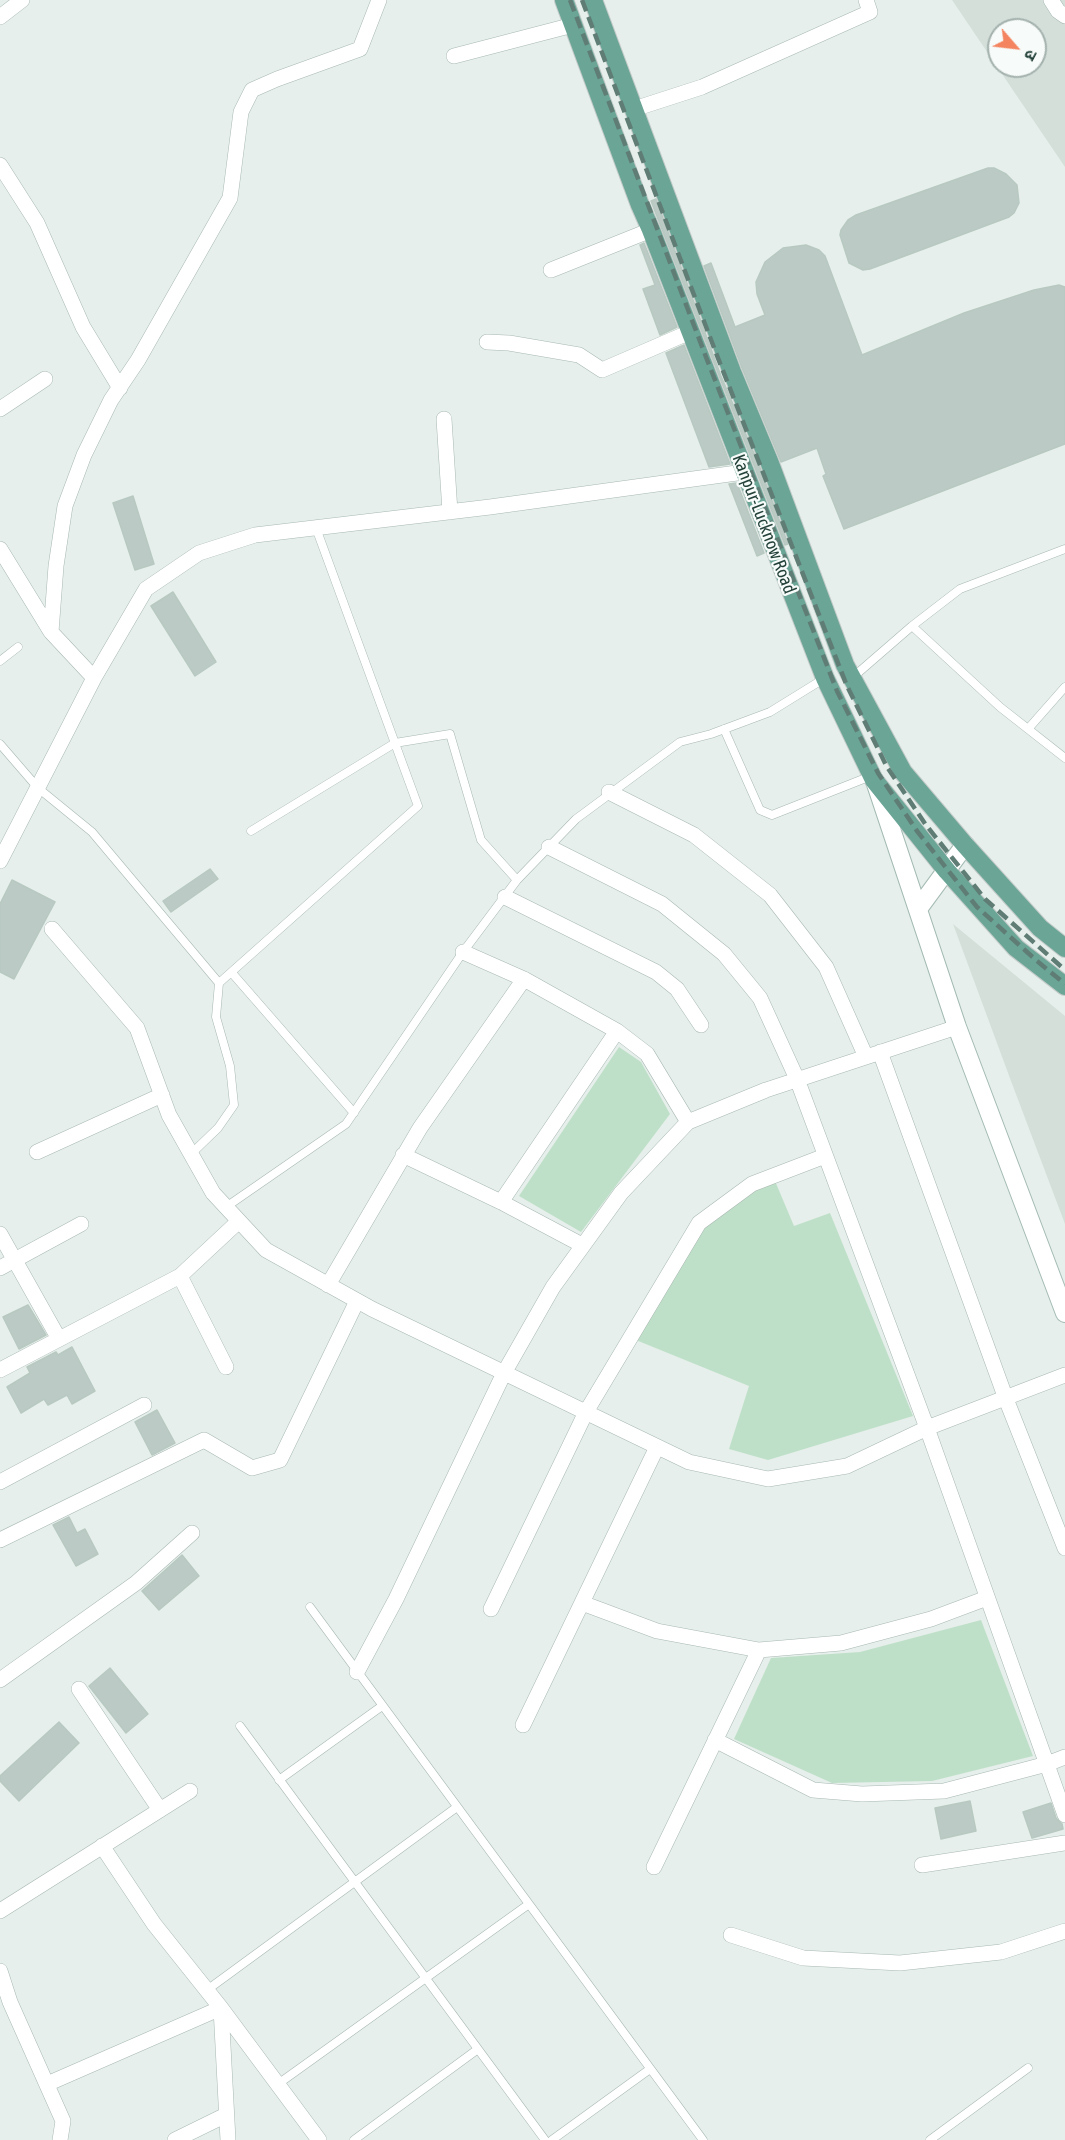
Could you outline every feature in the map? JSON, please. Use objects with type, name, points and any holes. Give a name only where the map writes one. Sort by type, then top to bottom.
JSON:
[{"type":"main road","name":"Kanpur-Lucknow Road","points":[[564,0],[640,205],[825,678],[873,778],[947,871],[1016,948],[1065,986]]},
{"type":"main road","name":"Kanpur-Lucknow Road","points":[[593,0],[732,372],[769,461],[845,665],[903,772],[1040,928],[1065,948]]},
{"type":"main road","points":[[873,778],[957,1027],[1065,1313]]},
{"type":"main road","points":[[918,909],[965,845]]},
{"type":"street","points":[[0,17],[22,0]]},
{"type":"street","points":[[51,632],[56,566],[65,506],[84,455],[111,400],[138,360],[230,198],[240,112],[252,90],[360,49],[379,0]]},
{"type":"street","points":[[634,109],[702,87],[870,12],[866,0]]},
{"type":"street","points":[[1051,0],[1058,11],[1065,16]]},
{"type":"street","points":[[454,56],[573,25]]},
{"type":"street","points":[[0,165],[37,223],[83,327],[120,388]]},
{"type":"street","points":[[550,270],[651,230]]},
{"type":"street","points":[[487,342],[509,343],[579,355],[602,370],[690,332]]},
{"type":"street","points":[[0,410],[45,379]]},
{"type":"street","points":[[444,419],[450,512]]},
{"type":"street","points":[[0,861],[94,678],[146,589],[199,552],[255,535],[450,512],[744,472]]},
{"type":"street","points":[[0,549],[51,632],[94,678]]},
{"type":"street","points":[[609,792],[693,835],[770,895],[826,967],[873,1054],[1065,1548]]},
{"type":"street","points":[[549,848],[662,904],[724,954],[760,998],[797,1079],[927,1428],[1065,1815]]},
{"type":"street","points":[[505,897],[656,972],[677,988],[701,1025]]},
{"type":"street","points":[[52,929],[137,1028],[169,1115],[213,1193],[266,1250],[357,1301],[689,1462],[768,1479],[847,1466],[927,1428],[1065,1376]]},
{"type":"street","points":[[463,952],[524,979],[617,1031],[647,1054],[688,1122]]},
{"type":"street","points":[[328,1285],[420,1128],[524,979]]},
{"type":"street","points":[[357,1672],[396,1599],[504,1373],[553,1287],[621,1193],[688,1122],[766,1089],[957,1027]]},
{"type":"street","points":[[501,1202],[617,1031]]},
{"type":"street","points":[[37,1152],[162,1095]]},
{"type":"street","points":[[404,1155],[501,1202],[582,1245]]},
{"type":"street","points":[[491,1609],[585,1412],[699,1223],[752,1184],[825,1156]]},
{"type":"street","points":[[0,1370],[180,1276],[239,1221]]},
{"type":"street","points":[[0,1268],[81,1224]]},
{"type":"street","points":[[0,1234],[59,1339]]},
{"type":"street","points":[[180,1276],[226,1367]]},
{"type":"street","points":[[0,1540],[204,1440],[252,1468],[280,1460],[357,1301]]},
{"type":"street","points":[[0,1482],[144,1405]]},
{"type":"street","points":[[523,1725],[657,1447]]},
{"type":"street","points":[[0,1680],[136,1583],[192,1533]]},
{"type":"street","points":[[582,1603],[657,1631],[759,1650],[841,1643],[931,1619],[987,1598]]},
{"type":"street","points":[[654,1867],[759,1650]]},
{"type":"street","points":[[79,1689],[160,1810]]},
{"type":"street","points":[[716,1740],[813,1790],[862,1794],[944,1791],[1047,1764],[1065,1757]]},
{"type":"street","points":[[0,1911],[190,1791]]},
{"type":"street","points":[[922,1865],[1065,1843]]},
{"type":"street","points":[[102,1846],[154,1924],[221,2008],[319,2140]]},
{"type":"street","points":[[731,1935],[803,1958],[900,1963],[1001,1952],[1065,1931]]},
{"type":"street","points":[[0,1971],[10,2002],[63,2121],[60,2140]]},
{"type":"street","points":[[47,2084],[221,2008]]},
{"type":"street","points":[[221,2008],[228,2140]]},
{"type":"street","points":[[175,2140],[226,2115]]},
{"type":"lane","points":[[219,982],[232,973],[418,806],[316,528]]},
{"type":"lane","points":[[852,678],[960,588],[1065,549]]},
{"type":"lane","points":[[912,626],[1000,707],[1065,758]]},
{"type":"lane","points":[[0,661],[18,647]]},
{"type":"lane","points":[[226,1207],[346,1124],[463,952],[517,880],[576,819],[609,792],[680,742],[770,712],[825,678]]},
{"type":"lane","points":[[1028,729],[1065,687]]},
{"type":"lane","points":[[724,729],[760,810],[772,815],[873,778]]},
{"type":"lane","points":[[251,831],[394,743],[450,734],[481,840],[517,880]]},
{"type":"lane","points":[[0,744],[38,788],[92,832],[219,982],[216,1017],[230,1066],[234,1105],[218,1128],[191,1154]]},
{"type":"lane","points":[[232,973],[354,1113]]},
{"type":"lane","points":[[310,1607],[703,2140]]},
{"type":"lane","points":[[279,1780],[382,1706]]},
{"type":"lane","points":[[240,1726],[545,2140]]},
{"type":"lane","points":[[207,1990],[456,1807]]},
{"type":"lane","points":[[278,2084],[529,1904]]},
{"type":"lane","points":[[354,2140],[478,2049]]},
{"type":"lane","points":[[930,2140],[1028,2068]]},
{"type":"lane","points":[[552,2140],[650,2069]]},
{"type":"shaded area","points":[[952,0],[1065,0],[1065,167],[1005,78],[1047,78],[1047,18],[987,18],[987,52]]},
{"type":"shaded area","points":[[953,924],[1065,1016],[1065,1224],[1011,1081]]},
{"type":"green space","points":[[619,1047],[641,1062],[670,1114],[581,1232],[519,1196]]},
{"type":"green space","points":[[775,1181],[794,1226],[830,1213],[913,1416],[768,1460],[729,1449],[749,1386],[626,1336],[721,1204]]},
{"type":"green space","points":[[981,1620],[1033,1756],[932,1781],[832,1783],[734,1739],[771,1658],[860,1652]]},
{"type":"building","points":[[988,168],[994,168],[1006,174],[1017,185],[1019,203],[1009,217],[870,269],[863,270],[849,263],[840,235],[848,220],[856,215]]},
{"type":"building","points":[[656,199],[721,376],[759,465],[788,544],[785,545],[651,201]]},
{"type":"building","points":[[644,243],[677,327],[660,335],[643,289],[655,285],[640,245]]},
{"type":"building","points":[[806,245],[819,250],[825,256],[862,355],[964,313],[1034,290],[1059,285],[1065,287],[1065,444],[844,529],[823,476],[826,474],[817,448],[781,462],[742,368],[704,266],[711,263],[735,327],[765,315],[757,294],[756,282],[765,262],[783,248]]},
{"type":"building","points":[[684,345],[730,464],[709,467],[666,353]]},
{"type":"building","points":[[737,483],[764,553],[757,556],[729,484]]},
{"type":"building","points":[[133,496],[154,564],[135,570],[113,503]]},
{"type":"building","points":[[173,592],[216,662],[195,676],[151,606]]},
{"type":"building","points":[[210,869],[218,879],[171,912],[163,901]]},
{"type":"building","points":[[12,880],[55,902],[14,979],[0,972],[0,904]]},
{"type":"building","points":[[28,1305],[46,1335],[19,1349],[3,1317]]},
{"type":"building","points":[[72,1347],[95,1391],[72,1404],[67,1395],[48,1405],[44,1399],[21,1413],[7,1387],[30,1373],[27,1367],[56,1352],[58,1355]]},
{"type":"building","points":[[157,1410],[175,1443],[152,1455],[135,1422]]},
{"type":"building","points":[[69,1517],[77,1533],[85,1529],[98,1554],[76,1566],[53,1525]]},
{"type":"building","points":[[182,1555],[199,1576],[159,1610],[142,1591]]},
{"type":"building","points":[[110,1668],[148,1714],[126,1733],[89,1686]]},
{"type":"building","points":[[59,1722],[79,1743],[19,1801],[0,1781],[0,1776]]},
{"type":"building","points":[[970,1801],[976,1831],[941,1839],[935,1808]]},
{"type":"building","points":[[1051,1803],[1063,1829],[1032,1838],[1023,1812]]},
{"type":"railway","points":[[570,0],[706,357],[837,691],[878,773],[917,831],[977,907],[1065,984]]},
{"type":"railway","points":[[582,0],[716,353],[847,686],[887,767],[926,825],[985,899],[1065,970]]}]
